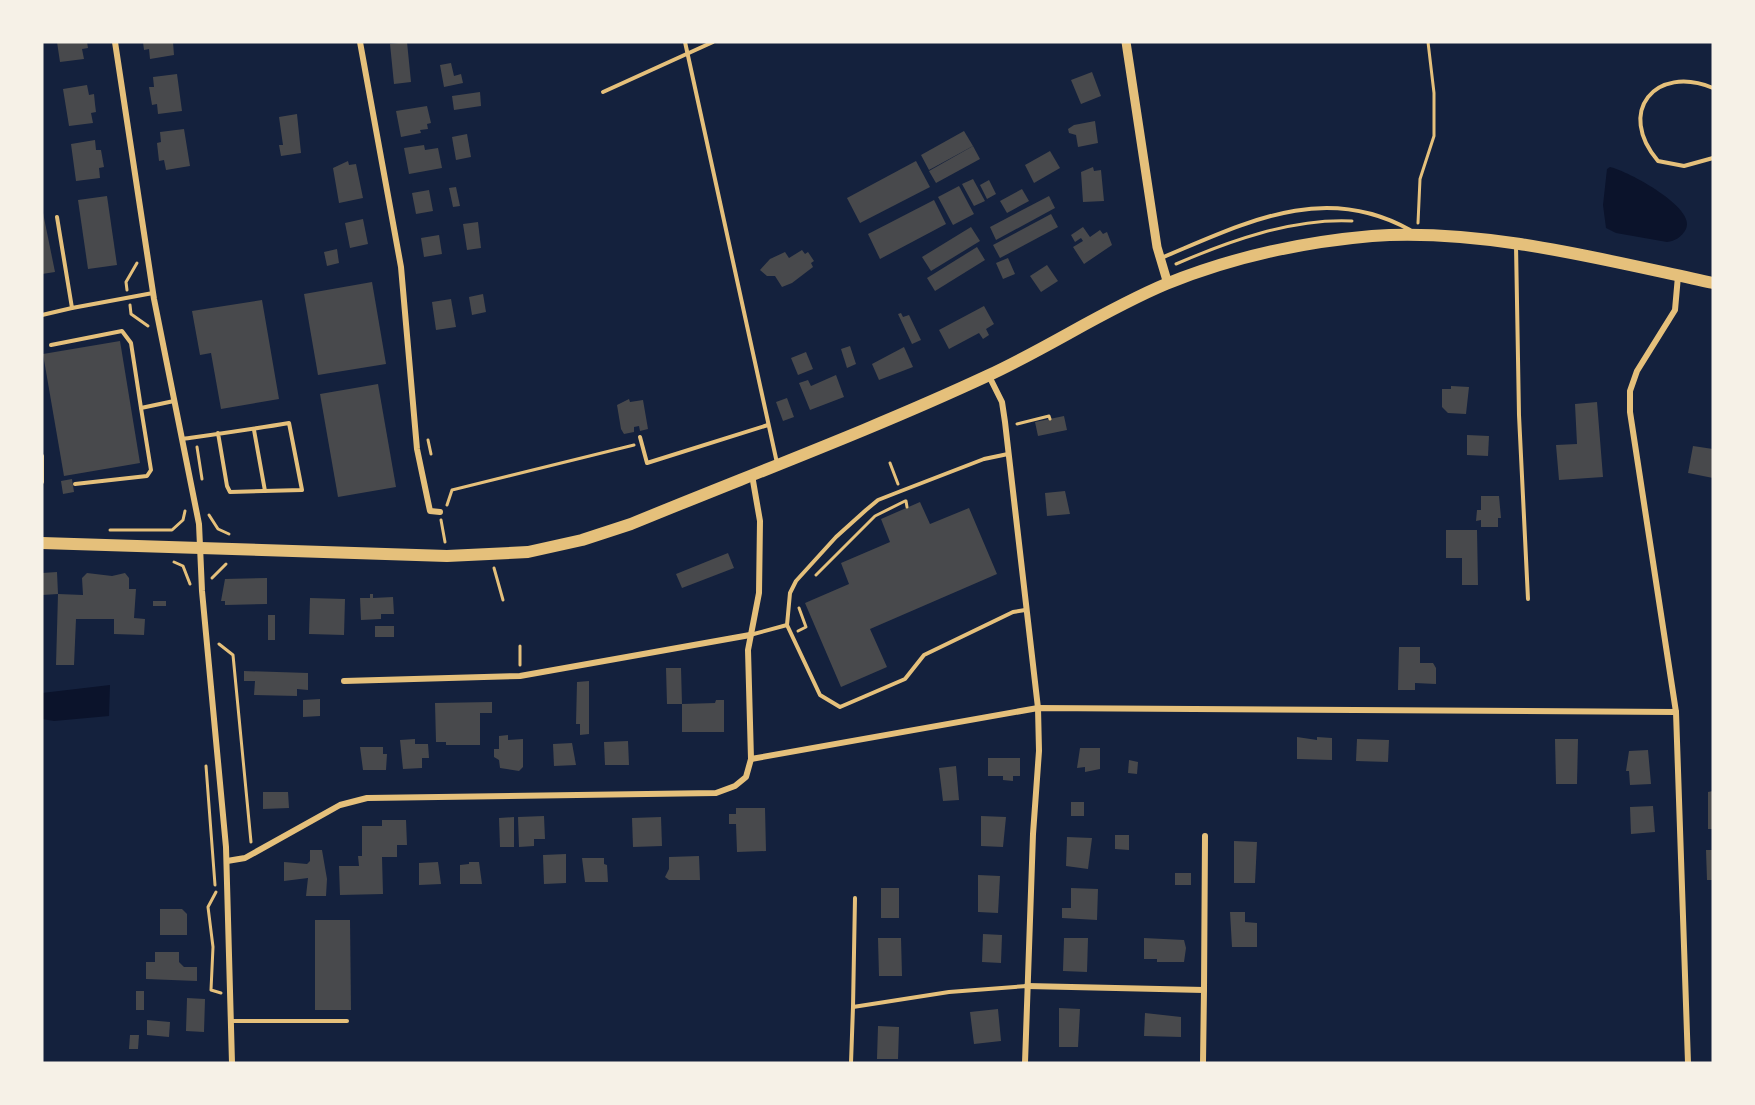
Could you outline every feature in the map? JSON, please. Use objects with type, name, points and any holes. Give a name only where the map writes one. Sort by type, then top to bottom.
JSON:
[{"type":"main road","points":[[42,543],[447,556],[528,552],[582,540],[632,524],[989,375],[1168,284],[1283,249],[1374,236],[1419,235],[1516,245],[1713,283]]},
{"type":"street","points":[[115,42],[153,293],[195,497],[227,861],[232,1063]]},
{"type":"street","points":[[360,42],[401,267],[417,449],[430,511],[440,512]]},
{"type":"street","points":[[1126,42],[1159,258],[1168,284]]},
{"type":"street","points":[[1678,276],[1675,310],[1637,371],[1630,391],[1630,412],[1676,712],[1688,1063]]},
{"type":"street","points":[[989,375],[1002,402],[1038,708],[1039,751],[1033,834],[1026,1063]]},
{"type":"street","points":[[227,861],[245,858],[340,805],[367,798],[716,793],[735,786],[746,777],[751,759],[748,650],[759,593],[760,521],[757,490],[751,475]]},
{"type":"street","points":[[344,681],[520,676],[750,635]]},
{"type":"street","points":[[751,759],[1038,708],[1523,713],[1676,712]]},
{"type":"street","points":[[1203,1063],[1205,836]]},
{"type":"street","points":[[1027,986],[1204,990]]},
{"type":"lane","points":[[685,42],[777,464]]},
{"type":"lane","points":[[603,92],[713,42]]},
{"type":"lane","points":[[1713,88],[1697,81],[1683,79],[1667,82],[1653,92],[1642,106],[1639,121],[1641,135],[1658,161],[1684,166],[1713,158]]},
{"type":"lane","points":[[1159,258],[1231,227],[1299,210],[1321,208],[1355,212],[1394,221],[1419,235]]},
{"type":"lane","points":[[57,217],[72,308]]},
{"type":"lane","points":[[1516,245],[1519,415],[1528,599]]},
{"type":"lane","points":[[42,315],[153,293]]},
{"type":"lane","points":[[51,345],[122,331],[131,342],[151,470],[147,476],[75,484]]},
{"type":"lane","points":[[141,408],[175,401]]},
{"type":"lane","points":[[183,439],[218,433],[289,423],[302,490],[230,492],[218,433]]},
{"type":"lane","points":[[640,437],[646,463],[768,425]]},
{"type":"lane","points":[[254,429],[265,491]]},
{"type":"lane","points":[[1008,454],[984,459],[878,500],[805,570],[790,593],[787,625],[820,695],[840,707],[905,679],[924,655],[1013,612],[1025,610]]},
{"type":"lane","points":[[42,456],[42,482]]},
{"type":"lane","points":[[750,635],[787,625]]},
{"type":"lane","points":[[851,1063],[855,898]]},
{"type":"lane","points":[[854,1007],[949,992],[1027,986]]},
{"type":"lane","points":[[232,1021],[347,1021]]},
{"type":"path","points":[[1419,235],[1417,205],[1420,179],[1434,136],[1434,93],[1428,42]]},
{"type":"path","points":[[1017,424],[1049,416],[1050,419]]},
{"type":"path","points":[[195,437],[203,484]]},
{"type":"path","points":[[446,542],[440,512],[445,509],[452,490],[642,443]]},
{"type":"path","points":[[890,463],[907,507]]},
{"type":"path","points":[[813,578],[875,516],[915,497]]},
{"type":"path","points":[[102,530],[172,530],[183,520],[185,506]]},
{"type":"path","points":[[211,586],[212,575],[222,565],[231,562]]},
{"type":"path","points":[[503,566],[493,567],[503,600]]},
{"type":"path","points":[[188,574],[191,591]]},
{"type":"path","points":[[791,634],[806,627],[798,604]]},
{"type":"path","points":[[218,635],[219,644],[233,655],[252,854]]},
{"type":"path","points":[[520,646],[520,676]]},
{"type":"path","points":[[207,757],[206,774],[216,892],[208,907],[213,947],[211,990],[221,993],[221,1004]]},
{"type":"water","points":[[1610,167],[1631,175],[1672,201],[1687,220],[1686,229],[1682,234],[1675,240],[1667,242],[1616,233],[1606,228],[1603,205],[1607,169]]},
{"type":"water","points":[[110,685],[109,716],[54,721],[42,719],[42,693]]},
{"type":"building","points":[[57,42],[87,42],[88,48],[82,49],[84,59],[60,62]]},
{"type":"building","points":[[143,42],[173,42],[174,55],[150,59],[149,49],[144,50]]},
{"type":"building","points":[[407,42],[411,82],[394,84],[390,44]]},
{"type":"building","points":[[451,63],[454,76],[461,74],[463,83],[444,87],[440,65]]},
{"type":"building","points":[[1092,72],[1101,96],[1081,104],[1071,80]]},
{"type":"building","points":[[177,74],[182,111],[158,114],[157,104],[152,105],[149,87],[154,87],[153,77]]},
{"type":"building","points":[[87,85],[89,95],[94,94],[96,112],[91,113],[93,123],[69,126],[63,89]]},
{"type":"building","points":[[480,92],[481,106],[454,110],[452,96]]},
{"type":"building","points":[[427,106],[431,123],[427,124],[428,129],[420,130],[421,133],[401,137],[396,111]]},
{"type":"building","points":[[297,114],[301,153],[281,156],[279,145],[283,145],[279,117]]},
{"type":"building","points":[[1095,121],[1098,143],[1078,147],[1076,135],[1069,133],[1068,129],[1074,125]]},
{"type":"building","points":[[184,129],[190,166],[166,170],[164,160],[159,161],[157,143],[161,142],[160,132]]},
{"type":"building","points":[[964,131],[973,146],[929,170],[921,155]]},
{"type":"building","points":[[467,134],[471,157],[456,160],[452,137]]},
{"type":"building","points":[[95,140],[96,150],[101,150],[104,167],[99,168],[100,178],[76,181],[71,144]]},
{"type":"building","points":[[424,145],[425,150],[438,148],[442,168],[409,174],[404,148]]},
{"type":"building","points":[[973,146],[980,159],[936,183],[929,171]]},
{"type":"building","points":[[1050,151],[1060,168],[1034,183],[1025,165]]},
{"type":"building","points":[[348,161],[349,165],[356,164],[363,198],[339,203],[333,168]]},
{"type":"building","points":[[916,161],[930,187],[860,223],[847,198]]},
{"type":"building","points":[[1093,167],[1094,171],[1101,170],[1104,201],[1083,202],[1081,172]]},
{"type":"building","points":[[973,179],[985,201],[974,206],[962,184]]},
{"type":"building","points":[[989,180],[996,194],[987,199],[980,185]]},
{"type":"building","points":[[959,186],[974,214],[953,225],[938,197]]},
{"type":"building","points":[[456,187],[460,206],[453,207],[449,188]]},
{"type":"building","points":[[1022,189],[1029,201],[1007,213],[1000,201]]},
{"type":"building","points":[[429,190],[433,211],[416,214],[412,193]]},
{"type":"building","points":[[107,196],[117,265],[88,269],[78,200]]},
{"type":"building","points":[[1049,196],[1055,208],[996,240],[990,227]]},
{"type":"building","points":[[934,200],[946,224],[880,259],[868,234]]},
{"type":"building","points":[[42,208],[55,272],[42,274]]},
{"type":"building","points":[[1051,214],[1058,227],[1000,258],[993,245]]},
{"type":"building","points":[[363,219],[368,244],[350,248],[345,223]]},
{"type":"building","points":[[478,222],[481,248],[467,250],[463,224]]},
{"type":"building","points":[[971,227],[980,241],[931,271],[922,257]]},
{"type":"building","points":[[1083,227],[1090,237],[1100,230],[1103,234],[1107,232],[1112,245],[1084,264],[1073,247],[1083,241],[1081,238],[1075,242],[1071,235]]},
{"type":"building","points":[[439,235],[442,254],[424,257],[421,238]]},
{"type":"building","points":[[977,247],[985,260],[935,291],[927,278]]},
{"type":"building","points":[[337,249],[339,263],[327,266],[324,252]]},
{"type":"building","points":[[802,250],[805,254],[808,252],[814,261],[811,263],[813,267],[792,283],[782,287],[775,276],[767,276],[760,270],[770,259],[785,252],[789,258]]},
{"type":"building","points":[[1008,258],[1015,274],[1003,279],[996,263]]},
{"type":"building","points":[[1047,265],[1058,281],[1041,292],[1030,276]]},
{"type":"building","points":[[372,282],[386,364],[318,375],[304,294]]},
{"type":"building","points":[[483,294],[486,312],[472,315],[469,297]]},
{"type":"building","points":[[451,299],[456,327],[436,330],[432,302]]},
{"type":"building","points":[[262,300],[279,399],[221,409],[211,353],[200,355],[192,311]]},
{"type":"building","points":[[984,306],[994,324],[986,329],[989,335],[983,339],[979,333],[949,349],[939,330]]},
{"type":"building","points":[[901,313],[903,317],[909,315],[921,340],[912,344],[898,314]]},
{"type":"building","points":[[120,341],[140,463],[64,476],[43,354]]},
{"type":"building","points":[[850,346],[856,364],[847,368],[841,349]]},
{"type":"building","points":[[904,347],[913,367],[879,380],[872,364]]},
{"type":"building","points":[[806,352],[813,369],[798,375],[791,358]]},
{"type":"building","points":[[836,375],[844,397],[810,410],[799,383],[808,380],[811,386]]},
{"type":"building","points":[[378,384],[396,487],[338,497],[320,394]]},
{"type":"building","points":[[1451,386],[1469,387],[1466,414],[1448,413],[1442,407],[1442,389],[1451,389]]},
{"type":"building","points":[[787,398],[794,417],[783,421],[776,402]]},
{"type":"building","points":[[629,399],[630,402],[643,400],[648,429],[640,431],[639,426],[634,427],[634,432],[624,434],[617,405]]},
{"type":"building","points":[[1597,402],[1603,477],[1559,480],[1556,445],[1577,444],[1575,404]]},
{"type":"building","points":[[1064,416],[1067,430],[1038,436],[1035,422]]},
{"type":"building","points":[[1467,435],[1489,436],[1488,456],[1467,455]]},
{"type":"building","points":[[1693,446],[1713,449],[1713,478],[1688,473]]},
{"type":"building","points":[[72,479],[74,492],[63,494],[61,481]]},
{"type":"building","points":[[1065,491],[1070,514],[1047,516],[1045,493]]},
{"type":"building","points":[[1481,496],[1499,496],[1501,518],[1498,518],[1498,527],[1481,527],[1481,520],[1476,521],[1477,510],[1481,510]]},
{"type":"building","points":[[920,502],[930,524],[969,508],[997,574],[870,629],[887,667],[841,687],[805,603],[849,584],[841,563],[890,542],[881,519]]},
{"type":"building","points":[[1446,530],[1477,530],[1478,585],[1462,585],[1462,558],[1446,558]]},
{"type":"building","points":[[728,553],[734,568],[682,588],[676,574]]},
{"type":"building","points":[[57,572],[58,594],[42,595],[42,573]]},
{"type":"building","points":[[87,573],[112,576],[125,573],[129,578],[129,589],[136,589],[134,618],[145,619],[144,635],[114,634],[114,619],[76,619],[74,665],[56,665],[58,594],[83,595],[82,578]]},
{"type":"building","points":[[267,578],[267,604],[225,605],[225,601],[221,601],[225,579]]},
{"type":"building","points":[[370,594],[373,594],[373,598],[393,597],[394,614],[381,614],[381,619],[361,620],[360,598],[370,598]]},
{"type":"building","points":[[310,598],[345,599],[344,635],[309,634]]},
{"type":"building","points":[[153,601],[166,601],[166,606],[153,606]]},
{"type":"building","points":[[268,615],[275,615],[275,640],[268,640]]},
{"type":"building","points":[[375,626],[394,626],[394,637],[375,637]]},
{"type":"building","points":[[1399,647],[1420,647],[1420,663],[1433,663],[1436,668],[1436,684],[1415,683],[1415,690],[1398,690]]},
{"type":"building","points":[[666,668],[681,668],[682,704],[667,704]]},
{"type":"building","points":[[244,671],[308,673],[308,690],[297,689],[297,696],[254,695],[255,681],[244,681]]},
{"type":"building","points":[[589,681],[589,734],[580,735],[580,724],[576,724],[577,682]]},
{"type":"building","points":[[320,699],[320,716],[303,717],[303,700]]},
{"type":"building","points":[[716,700],[724,700],[724,732],[682,732],[682,704],[715,703]]},
{"type":"building","points":[[492,702],[492,713],[480,713],[480,745],[446,745],[446,742],[436,742],[435,703]]},
{"type":"building","points":[[508,735],[508,740],[523,739],[523,767],[519,771],[500,768],[499,760],[494,757],[494,749],[499,749],[499,736]]},
{"type":"building","points":[[1297,737],[1317,740],[1317,737],[1332,738],[1332,760],[1297,759]]},
{"type":"building","points":[[415,739],[415,744],[428,744],[429,758],[422,758],[422,768],[403,769],[400,740]]},
{"type":"building","points":[[1357,739],[1389,740],[1388,762],[1356,761]]},
{"type":"building","points":[[1555,739],[1578,739],[1577,784],[1556,784]]},
{"type":"building","points":[[628,741],[629,765],[605,765],[604,742]]},
{"type":"building","points":[[572,743],[576,765],[554,766],[553,744]]},
{"type":"building","points":[[360,747],[383,747],[383,754],[387,754],[386,770],[363,770]]},
{"type":"building","points":[[1080,748],[1100,748],[1100,769],[1085,772],[1085,767],[1077,768]]},
{"type":"building","points":[[1648,750],[1651,784],[1630,785],[1629,771],[1626,771],[1629,751]]},
{"type":"building","points":[[988,758],[1020,758],[1020,776],[1013,776],[1013,781],[1003,780],[1003,776],[988,776]]},
{"type":"building","points":[[1129,760],[1138,762],[1137,774],[1128,773]]},
{"type":"building","points":[[956,766],[959,800],[943,801],[939,768]]},
{"type":"building","points":[[1713,791],[1713,829],[1708,829],[1708,792]]},
{"type":"building","points":[[263,792],[288,792],[289,808],[263,809]]},
{"type":"building","points":[[1071,802],[1084,802],[1084,816],[1071,816]]},
{"type":"building","points":[[1653,806],[1655,832],[1631,834],[1630,807]]},
{"type":"building","points":[[736,808],[765,808],[766,851],[737,852],[736,824],[729,824],[729,814],[736,814]]},
{"type":"building","points":[[544,816],[545,839],[534,839],[534,846],[519,847],[518,817]]},
{"type":"building","points":[[981,816],[1006,817],[1003,847],[981,846]]},
{"type":"building","points":[[514,817],[514,847],[500,847],[499,818]]},
{"type":"building","points":[[661,817],[662,846],[633,847],[632,818]]},
{"type":"building","points":[[382,820],[406,820],[407,845],[397,845],[397,857],[382,857],[383,894],[340,895],[339,866],[359,866],[358,856],[362,856],[362,826],[382,826]]},
{"type":"building","points":[[1115,835],[1129,835],[1129,850],[1115,849]]},
{"type":"building","points":[[1067,837],[1092,838],[1088,869],[1066,866]]},
{"type":"building","points":[[1234,841],[1257,842],[1255,883],[1234,883]]},
{"type":"building","points":[[310,850],[322,850],[327,879],[326,896],[306,896],[308,878],[284,881],[284,862],[307,864],[310,861]]},
{"type":"building","points":[[1706,850],[1713,850],[1713,880],[1707,880]]},
{"type":"building","points":[[566,854],[566,883],[544,884],[543,855]]},
{"type":"building","points":[[699,856],[700,880],[669,880],[665,877],[669,869],[669,857]]},
{"type":"building","points":[[582,858],[604,858],[604,864],[607,865],[608,882],[585,882]]},
{"type":"building","points":[[438,862],[441,884],[419,885],[419,863]]},
{"type":"building","points":[[469,862],[479,862],[482,884],[460,884],[460,865],[469,864]]},
{"type":"building","points":[[1175,873],[1191,873],[1191,885],[1175,885]]},
{"type":"building","points":[[978,875],[1000,876],[998,913],[978,912]]},
{"type":"building","points":[[881,888],[899,888],[899,918],[881,918]]},
{"type":"building","points":[[1071,888],[1098,889],[1097,920],[1062,918],[1062,908],[1071,908]]},
{"type":"building","points":[[160,909],[182,909],[187,914],[187,935],[160,935]]},
{"type":"building","points":[[1230,912],[1245,912],[1245,922],[1257,923],[1257,947],[1232,947]]},
{"type":"building","points":[[315,920],[350,920],[351,1010],[315,1010]]},
{"type":"building","points":[[983,934],[1002,935],[1001,963],[982,962]]},
{"type":"building","points":[[878,938],[901,938],[902,976],[879,976]]},
{"type":"building","points":[[1064,938],[1088,938],[1087,972],[1063,971]]},
{"type":"building","points":[[1144,938],[1184,940],[1186,948],[1184,962],[1157,962],[1157,959],[1144,959]]},
{"type":"building","points":[[155,952],[179,952],[179,962],[184,967],[197,967],[197,981],[146,979],[146,962],[155,962]]},
{"type":"building","points":[[136,991],[144,991],[144,1010],[136,1010]]},
{"type":"building","points":[[187,998],[205,999],[204,1032],[186,1031]]},
{"type":"building","points":[[1059,1008],[1080,1009],[1078,1047],[1059,1047]]},
{"type":"building","points":[[998,1009],[1001,1041],[974,1044],[970,1012]]},
{"type":"building","points":[[1145,1013],[1181,1017],[1181,1037],[1144,1036]]},
{"type":"building","points":[[147,1020],[170,1022],[169,1037],[147,1035]]},
{"type":"building","points":[[878,1026],[899,1027],[898,1059],[877,1059]]},
{"type":"building","points":[[130,1035],[139,1035],[138,1049],[129,1049]]}]
